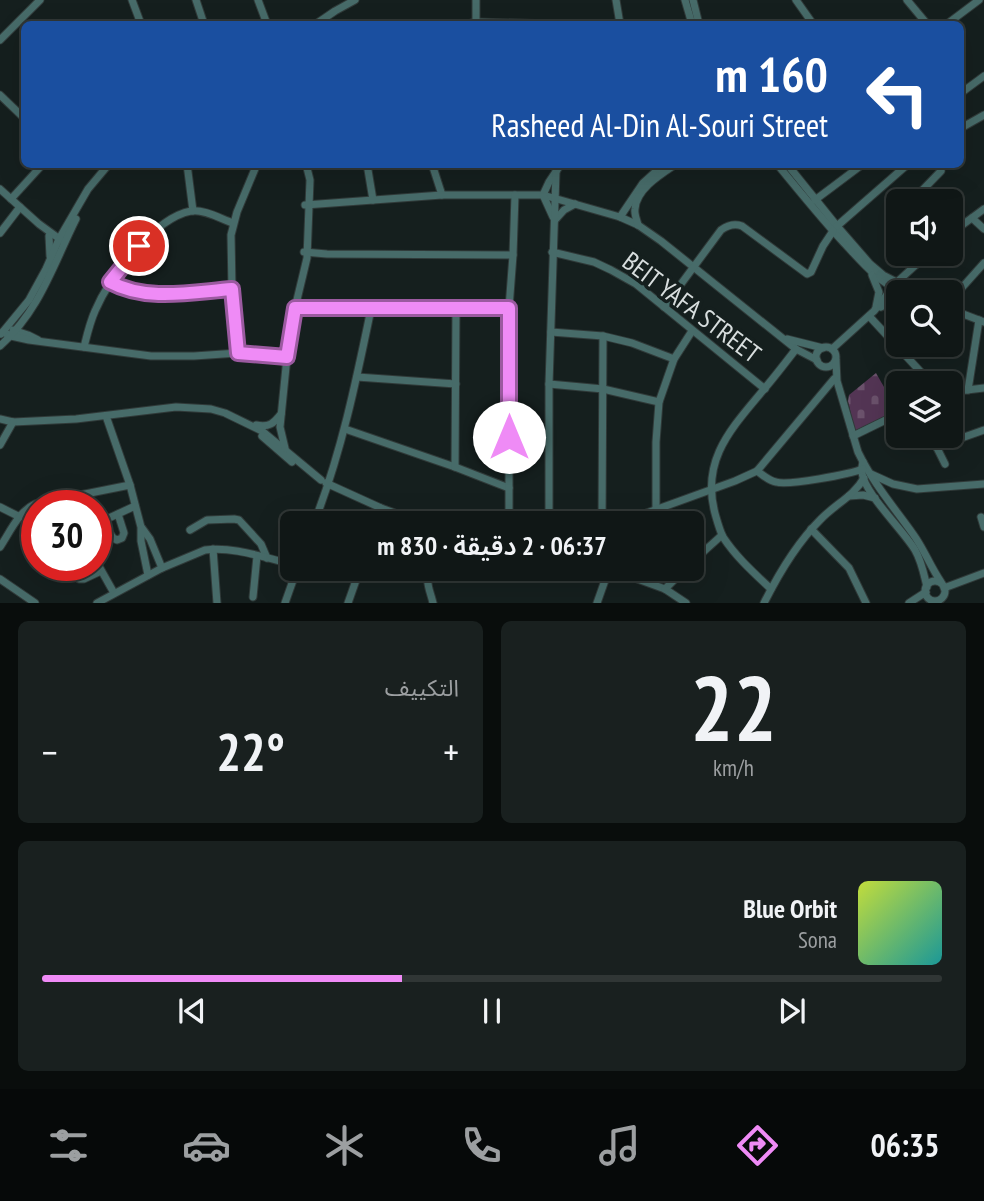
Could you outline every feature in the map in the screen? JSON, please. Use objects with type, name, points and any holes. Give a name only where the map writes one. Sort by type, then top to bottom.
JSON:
[{"type":"street","points":[[0,40],[40,0]]},
{"type":"street","points":[[132,0],[140,21]]},
{"type":"street","points":[[196,0],[203,21]]},
{"type":"street","points":[[258,0],[266,21]]},
{"type":"street","points":[[320,21],[355,0]]},
{"type":"street","points":[[473,21],[476,0]]},
{"type":"street","points":[[616,0],[620,21]]},
{"type":"street","points":[[685,0],[691,21]]},
{"type":"street","points":[[693,0],[698,21]]},
{"type":"street","points":[[796,0],[811,21]]},
{"type":"street","points":[[907,0],[924,21]]},
{"type":"street","points":[[951,21],[979,0]]},
{"type":"street","points":[[964,91],[984,76]]},
{"type":"street","points":[[0,95],[21,115]]},
{"type":"street","points":[[964,126],[984,115]]},
{"type":"street","points":[[10,199],[39,168]]},
{"type":"street","points":[[7,333],[29,314],[46,285],[64,231],[88,189],[106,168]]},
{"type":"street","points":[[188,168],[193,211]]},
{"type":"street","points":[[238,353],[230,247],[233,223],[255,168]]},
{"type":"street","points":[[281,449],[281,414],[287,357],[304,255],[308,203],[306,168]]},
{"type":"street","points":[[368,168],[373,200]]},
{"type":"street","points":[[433,168],[442,195]]},
{"type":"street","points":[[543,195],[558,168]]},
{"type":"street","points":[[549,511],[552,252],[558,168]]},
{"type":"street","points":[[620,218],[643,183],[660,168]]},
{"type":"street","points":[[638,225],[635,207],[640,195],[670,168]]},
{"type":"street","points":[[781,168],[870,272],[879,292],[872,314]]},
{"type":"street","points":[[791,168],[835,229],[888,280]]},
{"type":"street","points":[[815,200],[858,168]]},
{"type":"street","points":[[664,307],[726,226],[738,224],[748,229],[807,274],[810,273],[835,229],[904,168]]},
{"type":"street","points":[[924,189],[941,171]]},
{"type":"street","points":[[0,346],[29,300],[95,181]]},
{"type":"street","points":[[0,189],[61,243]]},
{"type":"street","points":[[308,203],[442,195],[543,195],[556,198],[638,225],[796,349],[827,367],[836,360]]},
{"type":"street","points":[[509,511],[509,308],[515,195]]},
{"type":"street","points":[[543,195],[555,220]]},
{"type":"street","points":[[555,220],[564,210],[575,204]]},
{"type":"street","points":[[0,233],[20,207]]},
{"type":"street","points":[[963,225],[984,209]]},
{"type":"street","points":[[83,347],[94,312],[110,282],[150,234],[179,215],[193,211],[233,223]]},
{"type":"street","points":[[972,218],[984,229]]},
{"type":"street","points":[[50,234],[64,231]]},
{"type":"street","points":[[50,234],[50,262]]},
{"type":"street","name":"BEIT YAFA STREET","points":[[552,252],[594,262],[636,285],[765,389]]},
{"type":"street","points":[[304,255],[513,255]]},
{"type":"street","points":[[963,286],[984,263]]},
{"type":"street","points":[[903,280],[915,266]]},
{"type":"street","points":[[870,272],[886,281]]},
{"type":"street","points":[[110,282],[127,290],[160,295],[232,289]]},
{"type":"street","points":[[872,314],[886,299]]},
{"type":"street","points":[[836,380],[819,363],[818,353],[828,349],[886,304]]},
{"type":"street","points":[[295,308],[509,308]]},
{"type":"street","points":[[455,467],[456,308]]},
{"type":"street","points":[[319,511],[330,484],[345,429],[371,309]]},
{"type":"street","points":[[29,314],[29,326],[36,338]]},
{"type":"street","points":[[872,314],[921,371]]},
{"type":"street","points":[[963,314],[981,321],[968,390]]},
{"type":"street","points":[[656,509],[659,402],[674,359],[692,331]]},
{"type":"street","points":[[551,332],[603,336],[632,343],[674,359]]},
{"type":"street","points":[[7,333],[29,340],[36,338],[151,356],[238,353],[287,357]]},
{"type":"street","points":[[776,333],[791,340],[828,349],[836,355],[836,380],[875,498],[917,554],[926,590],[932,601]]},
{"type":"street","points":[[602,511],[603,336]]},
{"type":"street","name":"BEIT YAFA STREET","points":[[771,589],[722,535],[711,490],[717,454],[723,443],[740,417],[796,349]]},
{"type":"street","points":[[357,377],[456,384]]},
{"type":"street","points":[[651,511],[757,471],[836,380]]},
{"type":"street","points":[[549,384],[603,389],[659,402]]},
{"type":"street","points":[[963,391],[984,388]]},
{"type":"street","points":[[0,419],[13,422],[106,416],[188,406],[218,410],[262,431],[274,439],[281,449]]},
{"type":"street","points":[[242,422],[264,427],[273,424],[281,414]]},
{"type":"street","points":[[274,439],[281,414]]},
{"type":"street","points":[[106,416],[130,485],[141,527],[148,575]]},
{"type":"street","points":[[853,436],[886,420]]},
{"type":"street","points":[[0,445],[13,422]]},
{"type":"street","points":[[242,422],[321,480],[389,511]]},
{"type":"street","points":[[345,429],[509,488]]},
{"type":"street","points":[[963,437],[984,430]]},
{"type":"street","points":[[937,448],[945,464]]},
{"type":"street","points":[[757,471],[774,482],[785,483],[865,470],[893,484],[917,489],[984,484]]},
{"type":"street","points":[[764,603],[791,554],[829,510],[857,489],[865,470]]},
{"type":"street","points":[[865,470],[922,548],[943,592]]},
{"type":"street","points":[[0,547],[20,517],[35,504],[130,485]]},
{"type":"street","points":[[848,496],[863,495],[875,498]]},
{"type":"street","points":[[112,517],[135,506]]},
{"type":"street","points":[[0,507],[20,517]]},
{"type":"street","points":[[112,537],[117,540],[122,538],[124,533],[118,514]]},
{"type":"street","points":[[981,517],[984,527]]},
{"type":"street","points":[[190,530],[207,520],[239,520],[261,544],[267,558]]},
{"type":"street","points":[[141,527],[150,539],[162,568]]},
{"type":"street","points":[[811,529],[849,568],[866,603]]},
{"type":"street","points":[[704,551],[722,535]]},
{"type":"street","points":[[213,549],[217,603]]},
{"type":"street","points":[[97,603],[111,598],[162,568],[205,550],[213,549],[280,561]]},
{"type":"street","points":[[253,597],[257,556]]},
{"type":"street","points":[[918,603],[939,600],[943,592],[984,573]]},
{"type":"street","points":[[0,579],[35,603]]},
{"type":"street","points":[[105,581],[111,598]]},
{"type":"street","points":[[285,603],[293,581]]},
{"type":"street","points":[[348,603],[356,581]]},
{"type":"street","points":[[428,581],[433,603]]},
{"type":"street","points":[[597,603],[605,581]]},
{"type":"street","points":[[644,581],[666,589],[686,603]]},
{"type":"street","points":[[666,589],[674,581]]},
{"type":"street","points":[[909,603],[932,582],[943,592]]},
{"type":"green space","points":[[876,373],[886,390],[886,416],[855,432],[849,395]]},
{"type":"route","points":[[139,246],[110,282],[127,290],[160,295],[232,289],[238,353],[287,357],[295,308],[509,308],[509,437]]}]
